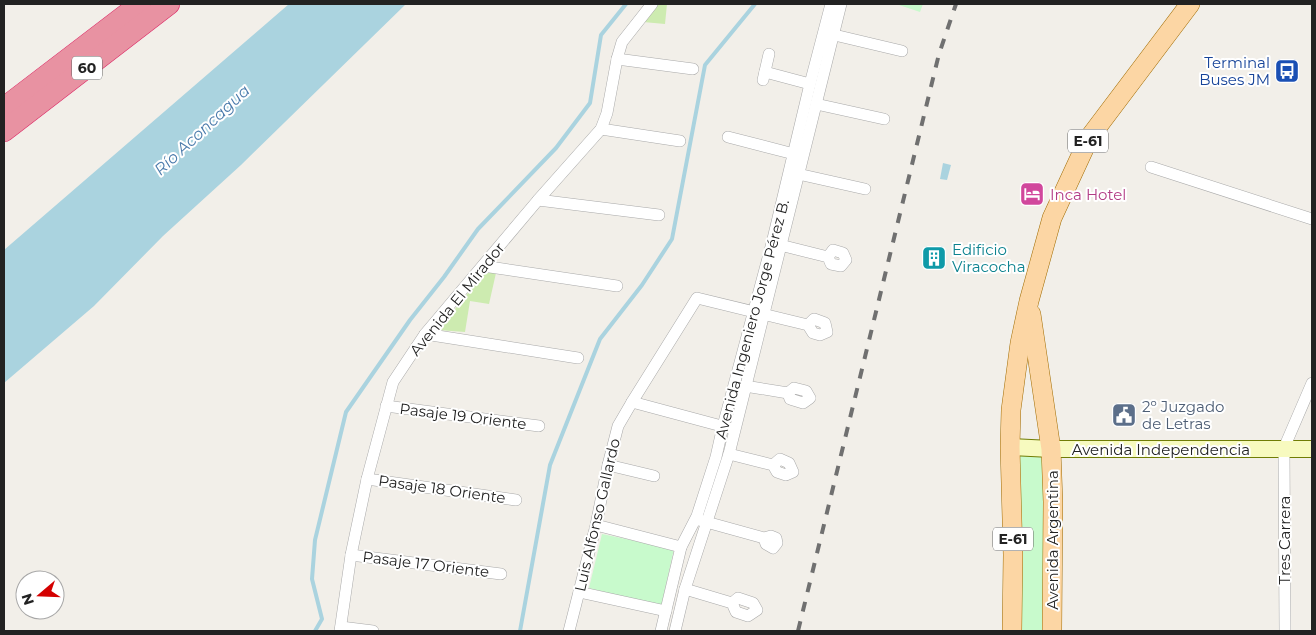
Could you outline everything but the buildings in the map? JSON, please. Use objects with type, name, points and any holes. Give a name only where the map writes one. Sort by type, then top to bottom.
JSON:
[{"type":"highway","name":"60","points":[[4,108],[140,4]]},
{"type":"highway","name":"60","points":[[4,131],[169,4]]},
{"type":"main road","name":"E-61","points":[[1012,631],[1011,410],[1020,343],[1029,301],[1052,218],[1089,138],[1190,4]]},
{"type":"main road","name":"E-61","points":[[1029,301],[1044,413],[1051,449]]},
{"type":"main road","name":"Avenida Independencia","points":[[1010,447],[1051,449],[1312,449]]},
{"type":"main road","name":"Avenida Argentina","points":[[1051,449],[1053,502],[1052,631]]},
{"type":"street","name":"Avenida El Mirador","points":[[340,629],[351,555],[367,478],[393,382],[425,334],[538,200],[601,129],[607,113],[622,42],[652,4]]},
{"type":"street","name":"Avenida Ingeniero Jorge Pérez B.","points":[[675,631],[716,457],[745,386],[758,313],[780,244],[816,104],[831,4]]},
{"type":"street","name":"Avenida Ingeniero Jorge Pérez B.","points":[[661,631],[681,547],[701,521],[729,454],[728,427],[758,313],[810,84],[828,33],[841,4]]},
{"type":"street","points":[[828,33],[902,51]]},
{"type":"street","points":[[769,54],[764,76],[810,84]]},
{"type":"street","points":[[617,59],[692,69]]},
{"type":"street","points":[[816,104],[884,119]]},
{"type":"street","points":[[601,129],[680,141]]},
{"type":"street","points":[[728,137],[794,154],[798,174],[865,190]]},
{"type":"street","points":[[1151,167],[1312,219]]},
{"type":"street","points":[[538,200],[659,214]]},
{"type":"street","points":[[780,244],[828,256]]},
{"type":"street","points":[[483,266],[617,286]]},
{"type":"street","name":"Luis Alfonso Gallardo","points":[[569,631],[596,525],[618,426],[632,402],[697,298],[758,313]]},
{"type":"street","points":[[758,313],[808,326]]},
{"type":"street","points":[[425,334],[578,358]]},
{"type":"street","points":[[1284,448],[1312,383]]},
{"type":"street","points":[[745,386],[788,393]]},
{"type":"street","points":[[632,402],[728,427]]},
{"type":"street","name":"Pasaje 19 Oriente","points":[[386,406],[539,426]]},
{"type":"street","name":"Tres Carrera","points":[[1284,448],[1285,631]]},
{"type":"street","points":[[729,454],[773,465]]},
{"type":"street","points":[[608,465],[654,476]]},
{"type":"street","name":"Pasaje 18 Oriente","points":[[367,478],[516,500]]},
{"type":"street","points":[[701,521],[764,538]]},
{"type":"street","points":[[596,525],[681,547]]},
{"type":"street","name":"Pasaje 17 Oriente","points":[[351,555],[501,574]]},
{"type":"street","points":[[685,590],[732,603]]},
{"type":"street","points":[[579,592],[666,612]]},
{"type":"street","points":[[340,629],[373,631]]},
{"type":"green space","points":[[659,4],[667,4],[665,24],[643,22]]},
{"type":"green space","points":[[896,4],[923,4],[920,12]]},
{"type":"green space","points":[[485,272],[496,273],[489,304],[470,301],[465,332],[438,330]]},
{"type":"green space","points":[[1049,452],[1050,631],[1014,631],[1018,455]]},
{"type":"green space","points":[[602,534],[674,549],[661,607],[589,588]]},
{"type":"water","name":"Río Aconcagua","points":[[289,4],[406,4],[241,165],[163,236],[94,306],[4,383],[4,250]]},
{"type":"water","points":[[943,163],[951,165],[947,180],[940,179]]},
{"type":"waterway","points":[[315,631],[322,619],[312,579],[315,540],[346,412],[410,320],[478,229],[556,148],[590,103],[601,35],[626,4]]},
{"type":"waterway","points":[[520,631],[550,465],[600,339],[642,285],[672,239],[705,65],[755,4]]},
{"type":"railway","points":[[798,631],[939,54],[956,4]]},
{"type":"place","name":"Terminal Buses JM","points":[[1287,71]]},
{"type":"place","name":"Inca Hotel","points":[[1032,194]]},
{"type":"place","name":"Edificio Viracocha","points":[[934,258]]},
{"type":"place","name":"2º Juzgado de Letras","points":[[1124,415]]}]
